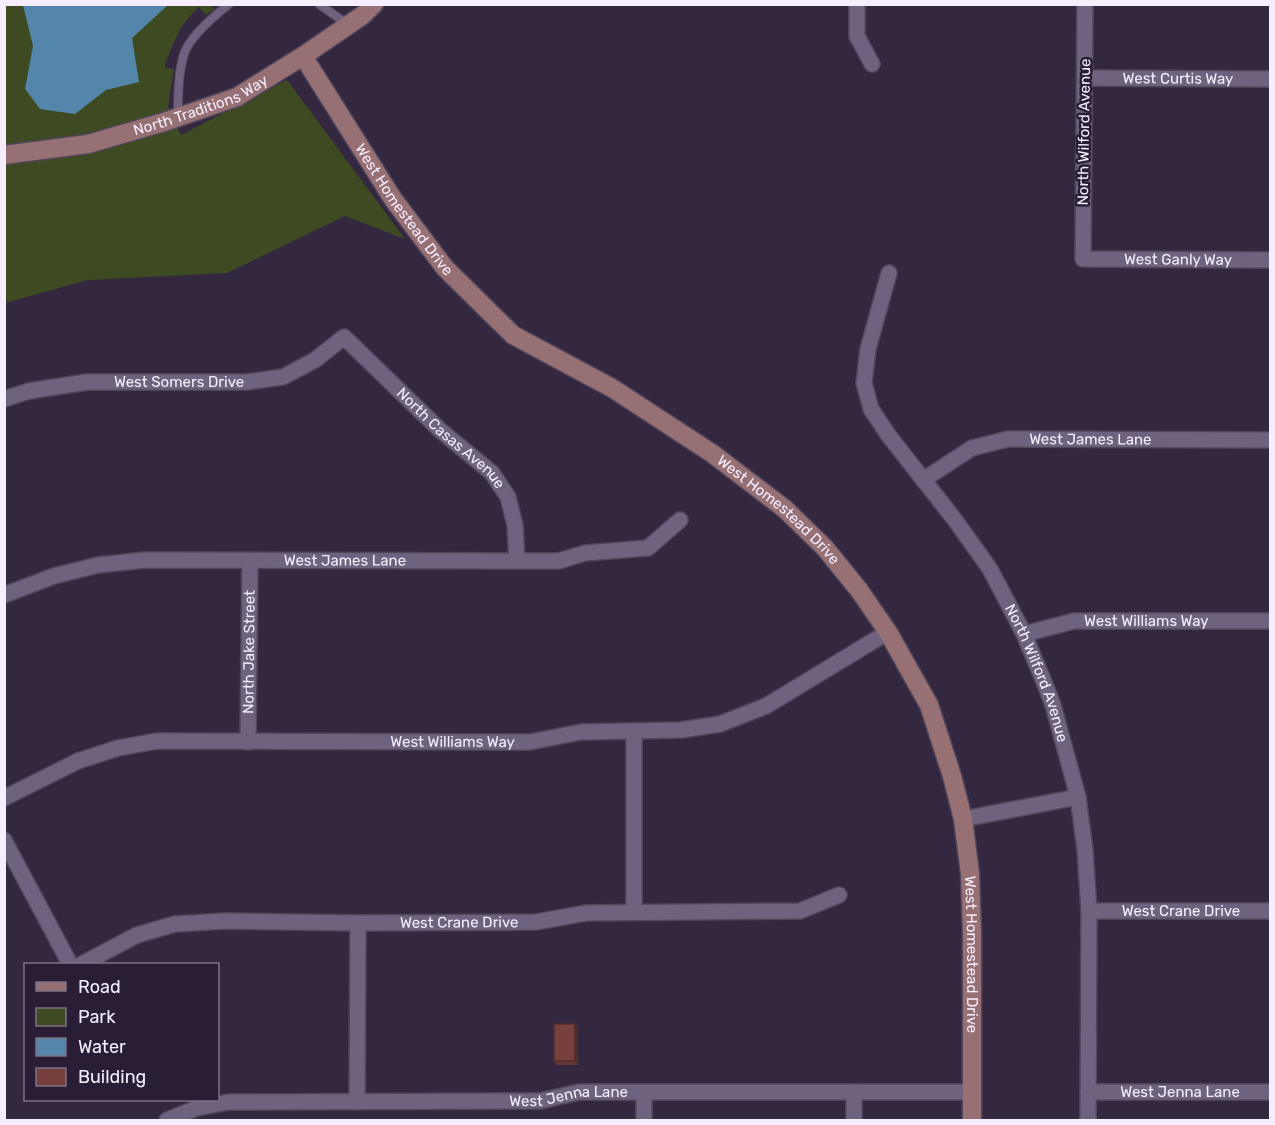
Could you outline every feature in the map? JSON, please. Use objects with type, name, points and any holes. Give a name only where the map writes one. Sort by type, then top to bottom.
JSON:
[{"type":"street","name":"North Traditions Way","points":[[4,155],[88,144],[237,97],[303,56],[363,15],[374,4]]},
{"type":"street","points":[[857,4],[857,36],[872,64]]},
{"type":"street","name":"North Wilford Avenue","points":[[1083,259],[1085,4]]},
{"type":"street","name":"West Homestead Drive","points":[[303,56],[393,199],[445,268],[513,334],[612,388],[713,454],[786,509],[825,548],[859,590],[888,632],[929,705],[963,819],[971,898],[972,1120]]},
{"type":"street","name":"West Curtis Way","points":[[1085,78],[1270,79]]},
{"type":"street","name":"West Ganly Way","points":[[1083,259],[1270,260]]},
{"type":"street","name":"North Wilford Avenue","points":[[889,273],[868,349],[864,383],[871,409],[990,569],[1024,634],[1053,705],[1078,797],[1085,850],[1089,911],[1088,1120]]},
{"type":"street","name":"West Somers Drive","points":[[4,399],[29,391],[87,382],[247,382],[283,377],[315,360],[344,337]]},
{"type":"street","name":"North Casas Avenue","points":[[344,337],[440,430],[492,473],[508,497],[515,525],[517,561]]},
{"type":"street","name":"West James Lane","points":[[923,480],[972,448],[1008,439],[1270,440]]},
{"type":"street","name":"West James Lane","points":[[4,595],[54,576],[98,565],[145,560],[559,561],[585,554],[648,548],[680,520]]},
{"type":"street","name":"North Jake Street","points":[[248,742],[250,561]]},
{"type":"street","name":"West Williams Way","points":[[1024,634],[1074,621],[1270,621]]},
{"type":"street","name":"West Williams Way","points":[[4,798],[78,761],[118,748],[157,741],[530,742],[581,732],[681,730],[720,724],[766,706],[888,632]]},
{"type":"street","points":[[634,732],[634,912]]},
{"type":"street","points":[[963,819],[1078,797]]},
{"type":"street","points":[[4,840],[69,963]]},
{"type":"street","name":"West Crane Drive","points":[[84,963],[137,935],[175,924],[226,921],[536,922],[586,913],[800,911],[839,895]]},
{"type":"street","name":"West Crane Drive","points":[[1089,911],[1270,911]]},
{"type":"street","points":[[357,1102],[358,923]]},
{"type":"street","name":"West Jenna Lane","points":[[167,1120],[197,1108],[228,1102],[540,1101],[579,1092],[972,1092]]},
{"type":"street","name":"West Jenna Lane","points":[[1088,1092],[1270,1092]]},
{"type":"street","points":[[644,1093],[644,1120]]},
{"type":"street","points":[[854,1093],[854,1120]]},
{"type":"lane","points":[[178,117],[178,89],[185,52],[200,29],[229,4]]},
{"type":"lane","points":[[319,4],[348,24]]},
{"type":"green space","points":[[5,5],[211,5],[214,9],[206,15],[199,7],[187,19],[165,64],[165,68],[174,69],[168,107],[181,135],[287,80],[405,239],[345,216],[227,273],[88,280],[5,303]]},
{"type":"water","points":[[23,4],[168,5],[132,38],[139,82],[106,90],[75,114],[40,109],[25,89],[33,46]]},
{"type":"building","points":[[554,1024],[575,1024],[575,1061],[554,1061]]}]
